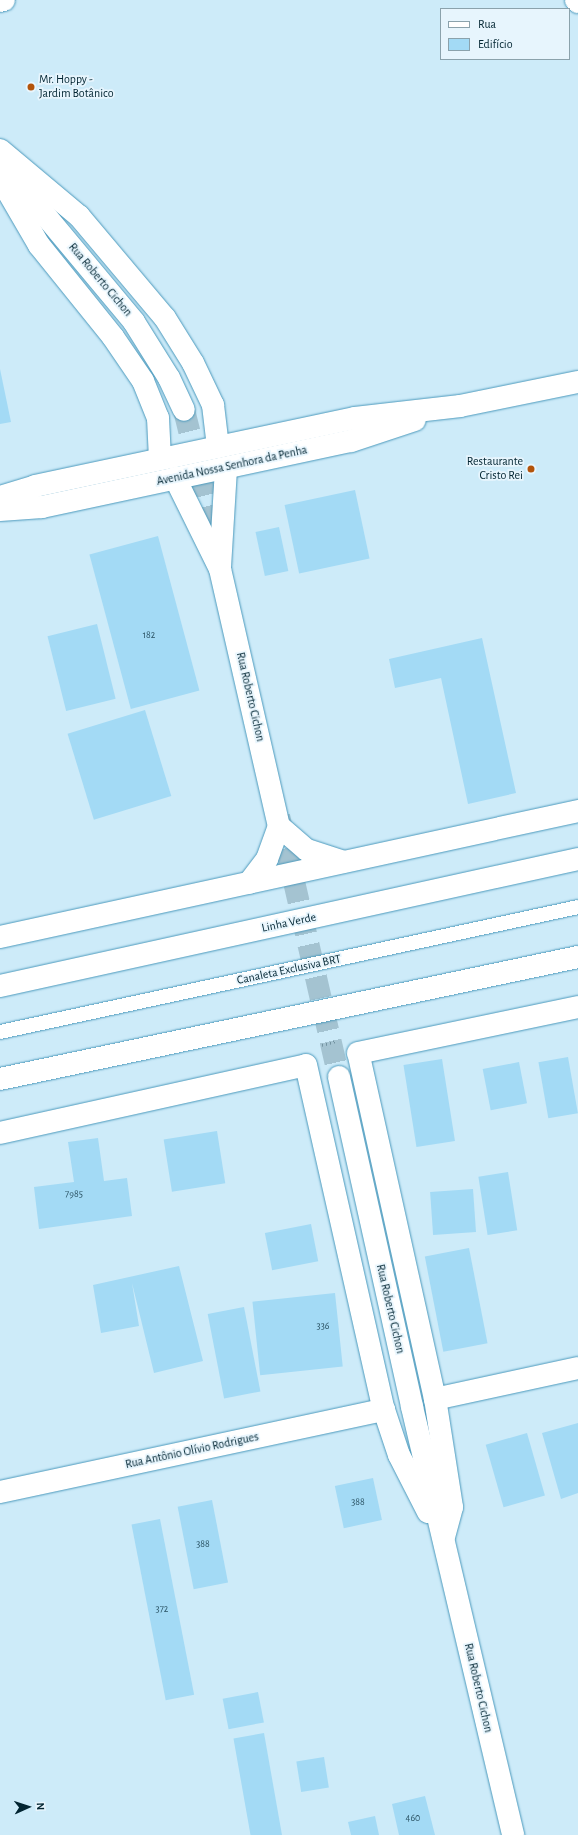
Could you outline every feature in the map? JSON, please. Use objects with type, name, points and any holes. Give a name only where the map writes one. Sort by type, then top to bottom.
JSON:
[{"type":"main road","points":[[0,1],[4,0]]},
{"type":"main road","points":[[0,150],[79,216],[165,318],[182,342],[210,399],[216,415],[218,447]]},
{"type":"main road","name":"Rua Roberto Cichon","points":[[0,161],[134,322],[169,378],[184,410]]},
{"type":"main road","points":[[0,178],[38,245],[113,337],[143,381],[158,418],[160,459]]},
{"type":"main road","name":"Avenida Nossa Senhora da Penha","points":[[0,497],[35,486],[355,418],[460,406],[578,382]]},
{"type":"main road","name":"Avenida Nossa Senhora da Penha","points":[[0,510],[42,506],[351,441],[460,406]]},
{"type":"main road","name":"Rua Roberto Cichon","points":[[220,569],[226,468]]},
{"type":"main road","name":"Rua Roberto Cichon","points":[[175,478],[220,569],[279,826]]},
{"type":"main road","points":[[0,937],[578,811]]},
{"type":"main road","points":[[249,883],[267,859],[279,826],[307,850],[343,862]]},
{"type":"main road","name":"Linha Verde","points":[[0,986],[578,859]]},
{"type":"main road","points":[[0,1080],[578,957]]},
{"type":"main road","points":[[443,1541],[452,1507],[435,1399],[358,1052],[578,1007]]},
{"type":"main road","name":"Rua Roberto Cichon","points":[[0,1133],[306,1065],[384,1410],[399,1455],[443,1541]]},
{"type":"main road","name":"Rua Roberto Cichon","points":[[338,1077],[443,1541],[513,1835]]},
{"type":"main road","points":[[435,1399],[578,1368]]},
{"type":"main road","name":"Rua Antônio Olívio Rodrigues","points":[[0,1492],[384,1410]]},
{"type":"lane","name":"Canaleta Exclusiva BRT","points":[[0,1032],[578,907]]},
{"type":"building","points":[[0,369],[11,422],[0,424]]},
{"type":"building","points":[[355,490],[370,558],[299,573],[285,505]]},
{"type":"building","points":[[279,527],[288,571],[265,576],[256,532]]},
{"type":"building","points":[[158,536],[199,691],[131,709],[89,554]]},
{"type":"building","points":[[97,624],[116,699],[66,711],[48,636]]},
{"type":"building","points":[[482,638],[516,793],[468,804],[441,678],[395,688],[389,659]]},
{"type":"building","points":[[145,710],[171,796],[94,820],[68,734]]},
{"type":"building","points":[[568,1057],[578,1113],[548,1118],[538,1062]]},
{"type":"building","points":[[442,1059],[455,1141],[416,1147],[403,1065]]},
{"type":"building","points":[[519,1062],[527,1103],[491,1110],[483,1069]]},
{"type":"building","points":[[217,1131],[225,1183],[172,1192],[164,1139]]},
{"type":"building","points":[[98,1138],[104,1181],[127,1178],[132,1216],[39,1229],[34,1187],[74,1182],[68,1142]]},
{"type":"building","points":[[508,1172],[517,1230],[488,1235],[478,1177]]},
{"type":"building","points":[[473,1189],[476,1232],[433,1235],[430,1192]]},
{"type":"building","points":[[311,1224],[318,1261],[272,1270],[265,1233]]},
{"type":"building","points":[[469,1248],[488,1343],[443,1352],[425,1257]]},
{"type":"building","points":[[179,1266],[203,1361],[154,1373],[132,1283],[139,1326],[101,1333],[93,1285]]},
{"type":"building","points":[[335,1293],[343,1367],[260,1375],[252,1302]]},
{"type":"building","points":[[244,1307],[260,1391],[224,1398],[208,1314]]},
{"type":"building","points":[[578,1423],[578,1493],[561,1499],[542,1433]]},
{"type":"building","points":[[527,1433],[545,1495],[504,1507],[486,1445]]},
{"type":"building","points":[[373,1478],[382,1520],[344,1528],[335,1486]]},
{"type":"building","points":[[212,1500],[228,1582],[194,1589],[178,1507]]},
{"type":"building","points":[[160,1519],[194,1695],[166,1700],[132,1525]]},
{"type":"building","points":[[258,1692],[264,1722],[229,1729],[223,1699]]},
{"type":"building","points":[[264,1733],[282,1835],[251,1835],[233,1738]]},
{"type":"building","points":[[324,1757],[329,1788],[301,1792],[296,1761]]},
{"type":"building","points":[[425,1796],[435,1835],[399,1835],[392,1804]]},
{"type":"building","points":[[375,1816],[379,1835],[351,1835],[348,1822]]},
{"type":"tunnel","points":[[184,410],[219,551]]},
{"type":"tunnel","points":[[279,816],[339,1077]]},
{"type":"place","name":"Mr. Hoppy - Jardim Botânico","points":[[31,87]]},
{"type":"place","name":"Restaurante Cristo Rei","points":[[531,469]]}]
